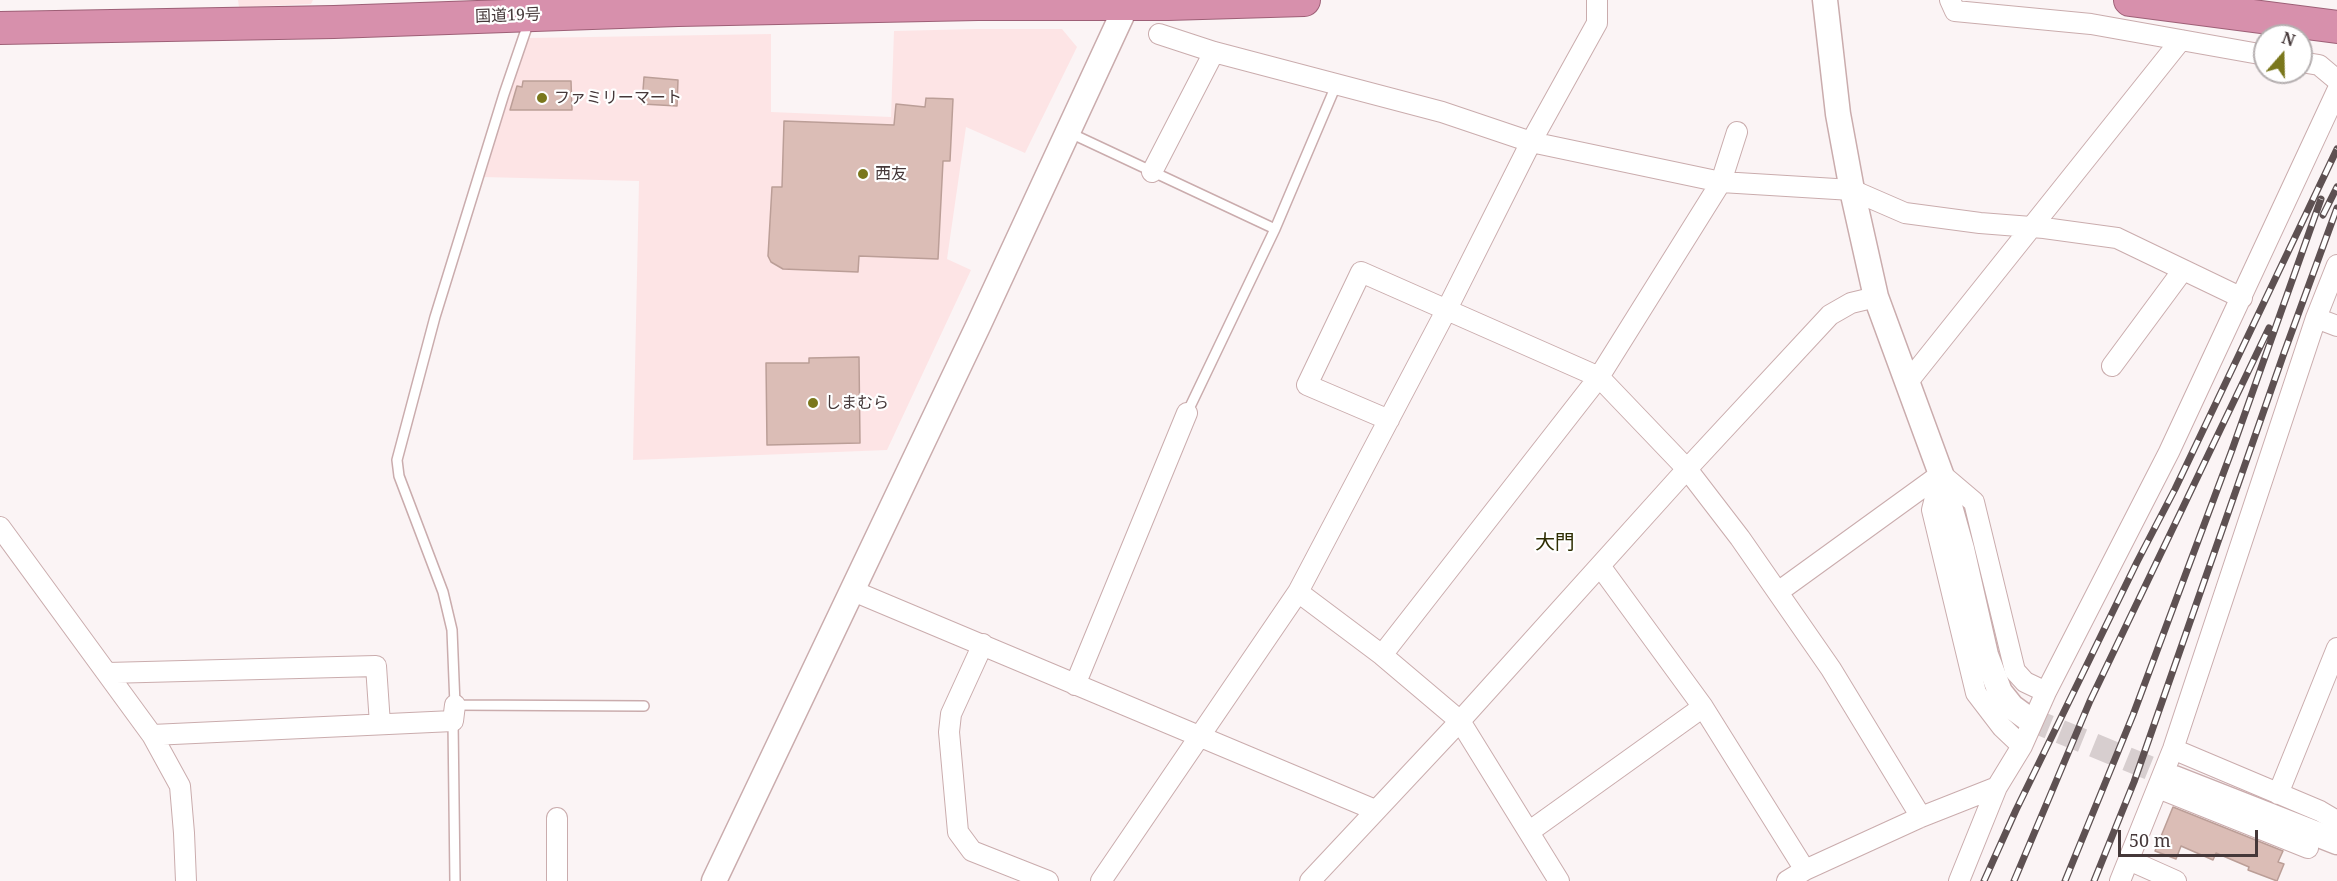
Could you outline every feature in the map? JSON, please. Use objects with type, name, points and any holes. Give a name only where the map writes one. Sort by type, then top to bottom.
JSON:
[{"type":"highway","name":"国道19号","points":[[0,28],[334,22],[978,2],[1304,0]]},
{"type":"highway","points":[[2130,0],[2337,27]]},
{"type":"street","points":[[1101,881],[1298,592],[1532,142],[1597,23],[1597,0]]},
{"type":"street","points":[[1825,0],[1838,114],[1851,190],[1876,297],[1941,474],[1962,549],[1986,655],[2000,692],[2012,707],[2027,718]]},
{"type":"street","points":[[1950,0],[1955,11],[2193,36],[2253,52]]},
{"type":"street","points":[[714,881],[979,324],[1066,131],[1128,2]]},
{"type":"street","points":[[1159,34],[1214,52],[1442,112],[1532,142],[1721,182],[1851,190],[1905,213],[1980,224],[2034,227],[2117,238],[2242,298]]},
{"type":"street","points":[[1907,383],[2193,36]]},
{"type":"street","points":[[1152,172],[1214,52]]},
{"type":"street","points":[[2313,64],[2319,65],[2337,80]]},
{"type":"street","points":[[1959,881],[1997,787],[2022,746],[2046,692],[2169,452],[2337,91]]},
{"type":"street","points":[[1382,655],[1599,377],[1721,182],[1737,132]]},
{"type":"street","points":[[2120,881],[2166,783],[2173,749],[2316,318],[2337,265]]},
{"type":"street","points":[[2112,366],[2183,270]]},
{"type":"street","points":[[1389,420],[1307,385],[1361,272],[1599,377],[1688,469],[1831,669],[1921,817]]},
{"type":"street","points":[[1310,881],[1460,721],[1830,315],[1851,303],[1876,297]]},
{"type":"street","points":[[2316,318],[2337,326]]},
{"type":"street","points":[[1075,685],[1187,412]]},
{"type":"street","points":[[1941,474],[1974,502],[2015,671],[2025,682],[2046,692]]},
{"type":"street","points":[[1778,592],[1941,474]]},
{"type":"street","points":[[1941,474],[1932,510],[1976,693],[2002,727],[2022,746]]},
{"type":"street","points":[[0,527],[152,735],[180,786],[186,881]]},
{"type":"street","points":[[1600,566],[1703,707],[1806,870]]},
{"type":"street","points":[[851,590],[1375,810]]},
{"type":"street","points":[[1298,592],[1382,655],[1460,721],[1559,881]]},
{"type":"street","points":[[983,645],[951,714],[949,732],[958,832],[972,851],[1048,881]]},
{"type":"street","points":[[2278,794],[2337,648]]},
{"type":"street","points":[[107,673],[376,666],[380,724]]},
{"type":"street","points":[[1530,831],[1703,707]]},
{"type":"street","points":[[152,735],[380,724],[454,713]]},
{"type":"street","points":[[2173,749],[2320,811],[2337,821]]},
{"type":"street","points":[[2166,783],[2337,842]]},
{"type":"street","points":[[2166,783],[2308,848]]},
{"type":"street","points":[[1787,881],[1921,817],[1997,787]]},
{"type":"street","points":[[557,818],[557,881]]},
{"type":"street","points":[[2129,860],[2176,881]]},
{"type":"lane","points":[[455,881],[452,630],[446,602],[404,493],[399,476],[398,460],[435,317],[504,94],[531,16]]},
{"type":"lane","points":[[1187,412],[1275,229],[1337,83]]},
{"type":"lane","points":[[1066,131],[1275,229]]},
{"type":"lane","points":[[454,713],[644,706]]},
{"type":"shaded area","points":[[238,0],[313,0],[311,4],[239,7]]},
{"type":"shaded area","points":[[1062,29],[1077,47],[1025,153],[966,127],[947,259],[971,270],[887,450],[633,460],[639,181],[483,177],[516,70],[529,38],[771,34],[771,112],[891,117],[894,31]]},
{"type":"building","points":[[644,77],[678,80],[677,106],[642,104]]},
{"type":"building","name":"ファミリーマート","points":[[523,81],[571,81],[572,110],[510,110],[517,86],[522,87]]},
{"type":"building","name":"西友","points":[[926,98],[953,99],[950,161],[943,161],[938,259],[859,256],[858,272],[783,269],[771,262],[768,256],[772,187],[782,187],[784,121],[894,125],[896,104],[925,107]]},
{"type":"building","name":"しまむら","points":[[859,357],[860,443],[767,445],[766,363],[809,363],[809,358]]},
{"type":"building","points":[[2173,807],[2283,851],[2278,862],[2284,864],[2277,881],[2248,870],[2249,867],[2216,853],[2213,860],[2181,846],[2176,859],[2155,851]]},
{"type":"tunnel","points":[[2027,718],[2174,778]]},
{"type":"railway","points":[[1984,881],[2016,810],[2175,489],[2337,149]]},
{"type":"railway","points":[[2323,215],[2337,187]]},
{"type":"railway","points":[[2065,881],[2133,715],[2232,450],[2321,199]]},
{"type":"railway","points":[[2094,881],[2134,782],[2337,208]]},
{"type":"railway","points":[[2014,881],[2090,701],[2269,328]]},
{"type":"place","name":"ファミリーマート","points":[[542,98]]},
{"type":"place","name":"西友","points":[[863,174]]},
{"type":"place","name":"しまむら","points":[[813,403]]},
{"type":"district","name":"大門","points":[[1555,543]]}]
